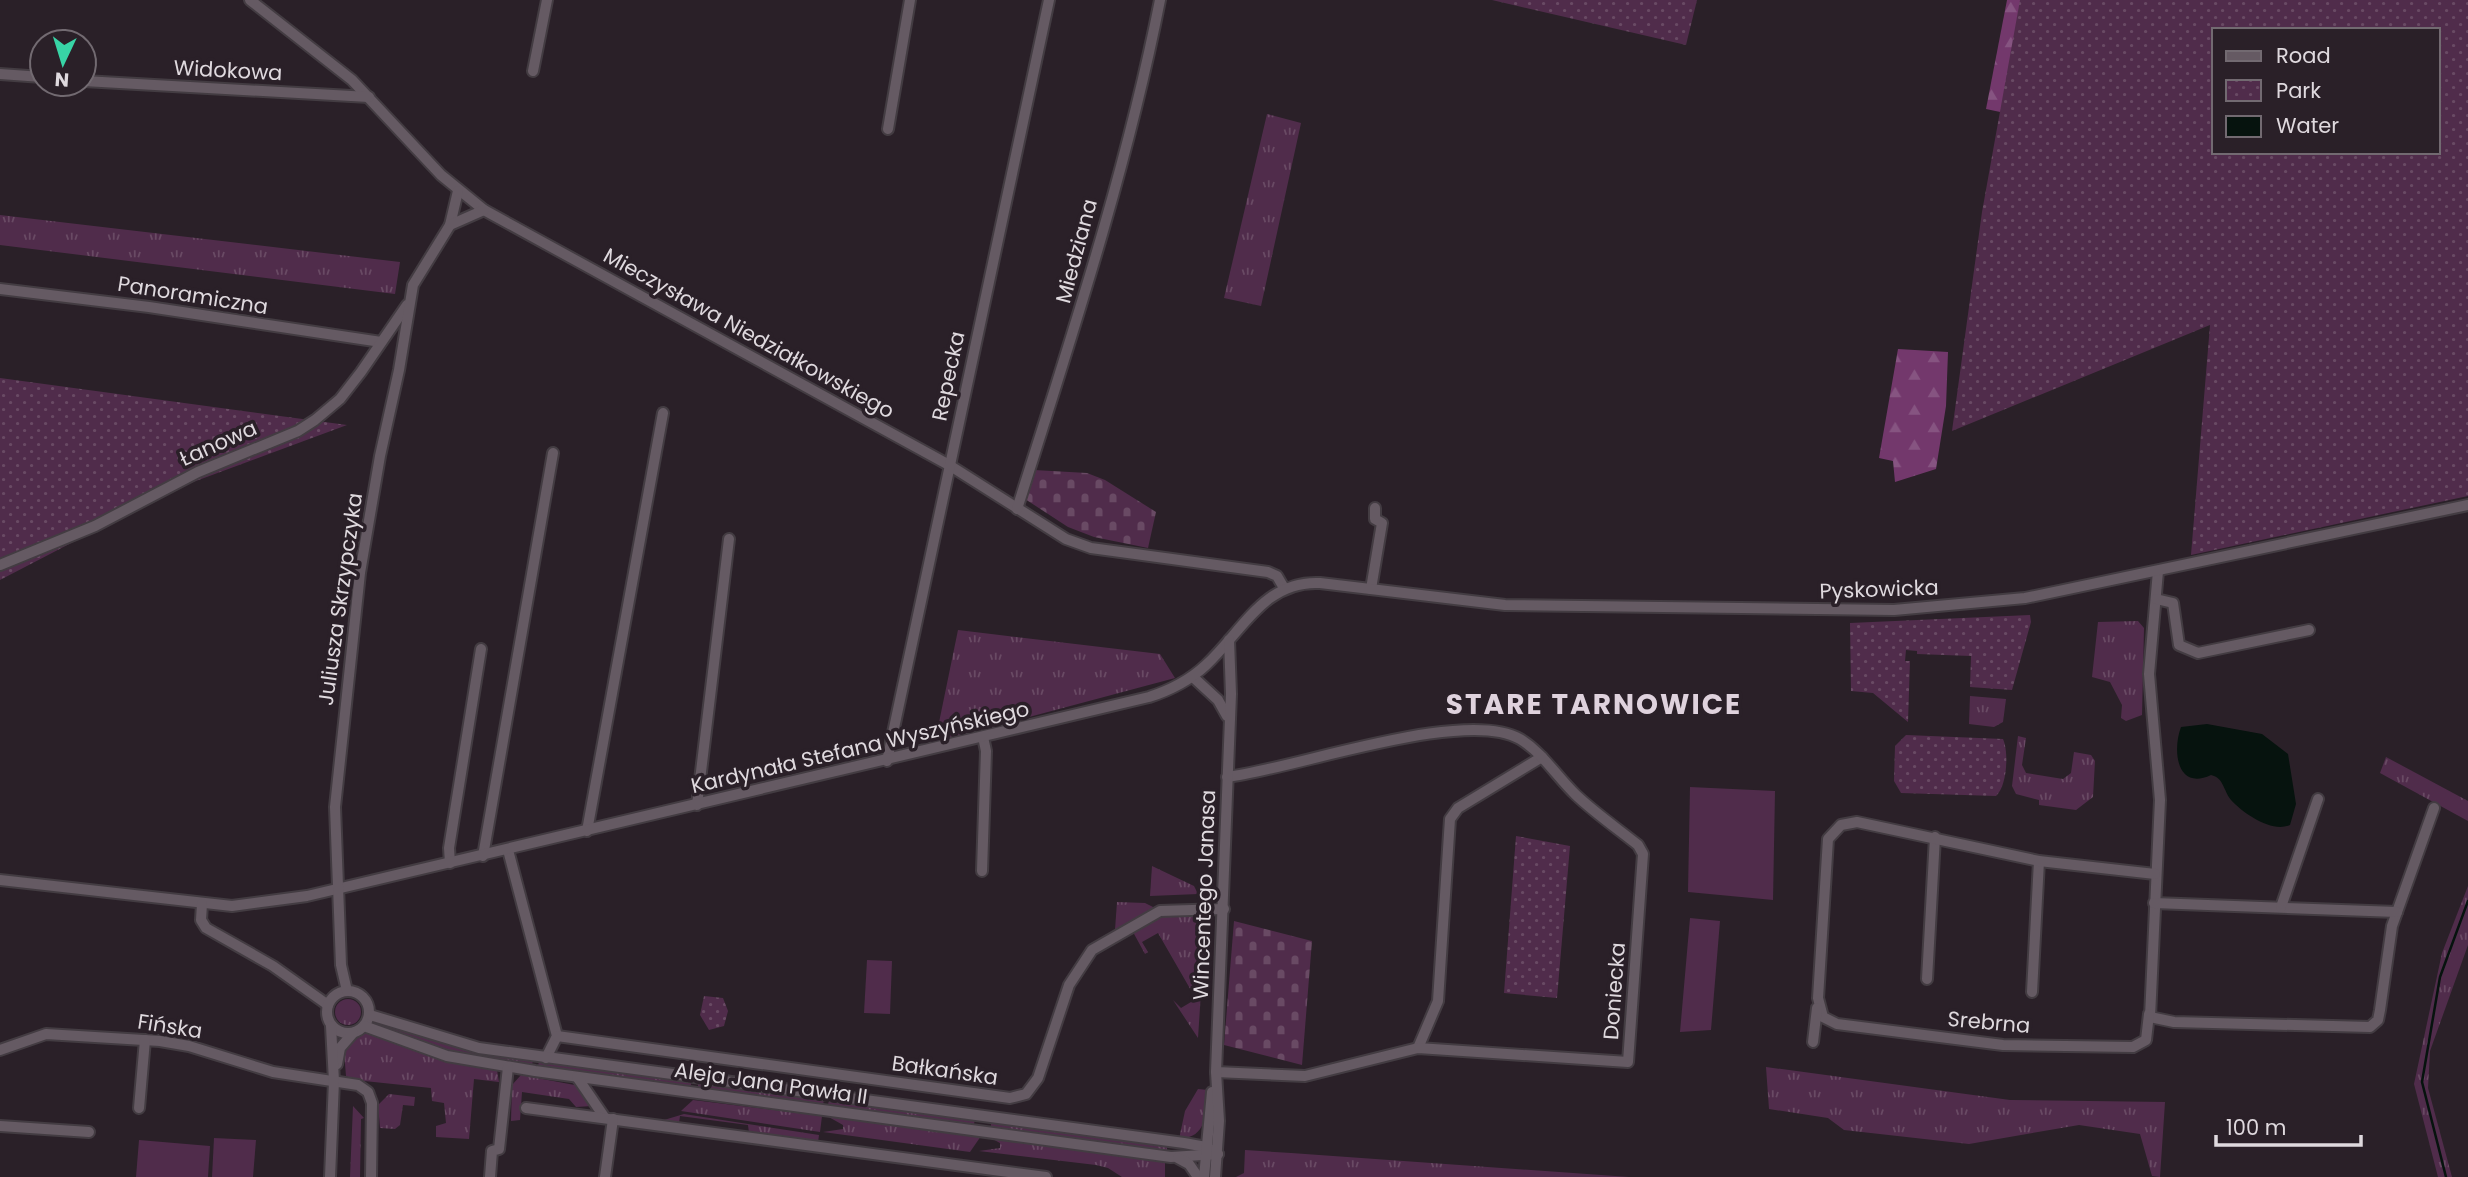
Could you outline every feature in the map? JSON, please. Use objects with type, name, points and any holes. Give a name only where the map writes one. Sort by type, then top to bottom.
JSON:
[{"type":"street","name":"Mieczysława Niedziałkowskiego","points":[[250,0],[323,55],[369,97],[458,191],[484,210],[948,465],[1066,539],[1091,548],[1268,572],[1277,576],[1284,588]]},
{"type":"street","points":[[533,71],[547,0]]},
{"type":"street","points":[[888,129],[910,0]]},
{"type":"street","name":"Repecka","points":[[887,761],[1049,0]]},
{"type":"street","name":"Miedziana","points":[[1017,509],[1088,286],[1151,47],[1160,0]]},
{"type":"street","points":[[0,74],[28,76]]},
{"type":"street","name":"Widokowa","points":[[98,82],[369,97]]},
{"type":"street","name":"Juliusza Skrzypczyka","points":[[347,991],[341,965],[334,827],[337,776],[360,573],[380,456],[400,370],[409,303],[414,285],[450,225],[458,191]]},
{"type":"street","points":[[450,225],[484,210]]},
{"type":"street","name":"Panoramiczna","points":[[0,289],[149,307],[381,342]]},
{"type":"street","name":"Łanowa","points":[[0,565],[95,526],[198,472],[298,431],[340,399],[409,303]]},
{"type":"street","points":[[587,831],[663,413]]},
{"type":"street","points":[[483,856],[553,453]]},
{"type":"street","name":"Pyskowicka","points":[[1284,588],[1311,582],[1505,605],[1865,611],[2025,598],[2468,505]]},
{"type":"street","points":[[1371,589],[1382,523],[1375,519],[1375,508]]},
{"type":"street","points":[[697,805],[729,539]]},
{"type":"street","name":"Srebrna","points":[[1818,998],[1823,1017],[1836,1024],[2003,1045],[2133,1047],[2146,1040],[2159,776],[2149,674],[2158,571]]},
{"type":"street","name":"Kardynała Stefana Wyszyńskiego","points":[[0,880],[202,904],[250,905],[338,889],[1149,697],[1193,677],[1213,659],[1265,601],[1284,588]]},
{"type":"street","points":[[2156,599],[2173,603],[2179,645],[2198,653],[2309,630]]},
{"type":"street","name":"Wincentego Janasa","points":[[1215,1177],[1218,1154],[1216,1072],[1231,694],[1228,671],[1229,640]]},
{"type":"street","points":[[450,863],[449,848],[481,649]]},
{"type":"street","points":[[1213,659],[1220,661],[1228,671]]},
{"type":"street","points":[[1193,677],[1218,700],[1228,720]]},
{"type":"street","name":"Doniecka","points":[[1216,1072],[1305,1076],[1418,1048],[1628,1062],[1643,854],[1639,845],[1576,795],[1542,757],[1520,739],[1504,732],[1437,733],[1227,777]]},
{"type":"street","points":[[982,871],[986,751],[983,737]]},
{"type":"street","points":[[1418,1048],[1438,1001],[1450,819],[1458,808],[1542,757]]},
{"type":"street","points":[[2281,907],[2318,799]]},
{"type":"street","points":[[2149,1014],[2153,1019],[2174,1022],[2370,1027],[2378,1020],[2392,926],[2434,808]]},
{"type":"street","points":[[1813,1042],[1828,839],[1841,825],[1857,822],[2039,861],[2155,874]]},
{"type":"street","points":[[1927,979],[1935,837]]},
{"type":"street","points":[[508,850],[557,1036],[546,1058]]},
{"type":"street","name":"Srebrna","points":[[2032,992],[2039,861]]},
{"type":"street","points":[[2154,903],[2397,912]]},
{"type":"street","points":[[202,904],[201,920],[206,928],[273,966],[328,1005],[334,1080],[330,1177]]},
{"type":"street","name":"Bałkańska","points":[[557,1036],[1010,1098],[1026,1094],[1038,1078],[1069,985],[1092,950],[1160,911],[1224,909]]},
{"type":"street","points":[[328,1005],[339,993],[347,991],[365,999],[369,1016],[364,1026],[353,1033],[340,1048],[334,1080]]},
{"type":"street","name":"Aleja Jana Pawła II","points":[[369,1016],[454,1042],[546,1058],[1184,1143],[1218,1154]]},
{"type":"street","points":[[331,1026],[345,1033],[353,1033]]},
{"type":"street","name":"Aleja Jana Pawła II","points":[[364,1026],[447,1056],[508,1067],[1178,1158],[1205,1152]]},
{"type":"street","name":"Fińska","points":[[0,1050],[46,1034],[145,1040],[189,1046],[273,1072],[358,1085],[368,1092],[372,1103],[371,1177]]},
{"type":"street","points":[[139,1108],[145,1040]]},
{"type":"street","points":[[490,1177],[492,1151],[499,1149],[508,1067]]},
{"type":"street","name":"Wincentego Janasa","points":[[1204,1177],[1216,1072]]},
{"type":"street","points":[[577,1077],[609,1118],[606,1177]]},
{"type":"street","points":[[526,1108],[1046,1177]]},
{"type":"street","points":[[0,1126],[89,1132]]},
{"type":"street","points":[[1184,1143],[1198,1139],[1208,1127]]},
{"type":"street","points":[[1178,1158],[1189,1164],[1198,1177]]},
{"type":"street","points":[[954,1177],[955,1165]]},
{"type":"green space","points":[[1492,0],[1697,0],[1686,45]]},
{"type":"green space","points":[[2007,0],[2027,0],[2005,113],[1986,109]]},
{"type":"green space","points":[[2020,0],[2468,0],[2468,496],[2191,555],[2210,325],[1952,431],[1982,212]]},
{"type":"green space","points":[[1267,114],[1301,123],[1261,306],[1224,298]]},
{"type":"green space","points":[[0,215],[400,262],[395,294],[0,245]]},
{"type":"green space","points":[[1898,349],[1948,352],[1946,406],[1936,469],[1895,482],[1893,461],[1879,458]]},
{"type":"green space","points":[[0,378],[347,425],[177,488],[0,580]]},
{"type":"green space","points":[[1034,470],[1087,473],[1105,480],[1156,512],[1148,548],[1094,537],[1068,527],[1025,499]]},
{"type":"green space","points":[[2030,615],[2031,622],[2012,690],[1970,687],[1971,656],[1917,654],[1917,651],[1906,650],[1905,661],[1910,661],[1908,722],[1873,693],[1851,691],[1850,623]]},
{"type":"green space","points":[[2138,621],[2144,628],[2142,715],[2126,721],[2121,718],[2122,705],[2110,682],[2092,677],[2098,622]]},
{"type":"green space","points":[[958,630],[1160,654],[1175,678],[935,742]]},
{"type":"green space","points":[[1970,696],[2006,699],[2003,722],[1994,727],[1969,724]]},
{"type":"green space","points":[[1906,735],[2003,739],[2006,769],[2000,791],[1996,796],[1901,793],[1894,781],[1895,746]]},
{"type":"green space","points":[[2018,736],[2026,738],[2022,765],[2026,773],[2063,779],[2071,773],[2074,752],[2091,755],[2095,761],[2093,797],[2076,810],[2039,805],[2039,800],[2016,794],[2012,786]]},
{"type":"green space","points":[[2386,757],[2468,801],[2468,821],[2380,773]]},
{"type":"green space","points":[[1690,787],[1775,791],[1773,900],[1688,892]]},
{"type":"green space","points":[[1516,836],[1570,846],[1557,998],[1504,993]]},
{"type":"green space","points":[[1152,866],[1194,886],[1198,894],[1150,896]]},
{"type":"green space","points":[[2468,886],[2468,945],[2430,1051],[2428,1088],[2452,1177],[2438,1177],[2414,1084],[2442,953]]},
{"type":"green space","points":[[1117,902],[1145,903],[1155,908],[1115,930]]},
{"type":"green space","points":[[1177,915],[1206,916],[1198,1038],[1173,1000],[1181,1008],[1196,999],[1158,933],[1142,942],[1148,952],[1145,954],[1133,932],[1159,918]]},
{"type":"green space","points":[[1690,918],[1720,921],[1711,1030],[1680,1032]]},
{"type":"green space","points":[[1234,921],[1312,941],[1302,1065],[1224,1045]]},
{"type":"green space","points":[[867,960],[892,961],[890,1014],[864,1013]]},
{"type":"green space","points":[[704,996],[723,998],[728,1011],[724,1026],[709,1030],[700,1015]]},
{"type":"green space","points":[[348,999],[357,1003],[361,1012],[357,1021],[348,1025],[339,1021],[335,1012],[339,1003]]},
{"type":"green space","points":[[372,1021],[480,1052],[533,1059],[532,1066],[447,1051],[369,1024]]},
{"type":"green space","points":[[368,1032],[428,1055],[497,1070],[499,1082],[474,1079],[469,1139],[436,1137],[436,1126],[446,1123],[444,1103],[432,1101],[431,1088],[355,1080],[346,1076],[344,1051],[354,1036]]},
{"type":"green space","points":[[539,1061],[691,1081],[691,1087],[538,1067]]},
{"type":"green space","points":[[1766,1067],[2010,1100],[2165,1102],[2160,1177],[2152,1176],[2140,1134],[2079,1125],[1969,1144],[1844,1130],[1828,1118],[1769,1109]]},
{"type":"green space","points":[[521,1075],[580,1086],[592,1106],[576,1107],[569,1099],[522,1092],[520,1120],[511,1121],[512,1085]]},
{"type":"green space","points":[[698,1082],[824,1099],[823,1105],[698,1088]]},
{"type":"green space","points":[[1198,1089],[1208,1090],[1203,1123],[1195,1134],[1179,1139],[1185,1111]]},
{"type":"green space","points":[[389,1094],[415,1097],[414,1106],[403,1105],[400,1125],[395,1129],[380,1128],[378,1105]]},
{"type":"green space","points":[[693,1100],[822,1116],[820,1132],[681,1111]]},
{"type":"green space","points":[[829,1100],[975,1119],[974,1124],[828,1105]]},
{"type":"green space","points":[[353,1106],[364,1118],[361,1119],[360,1177],[350,1177]]},
{"type":"green space","points":[[684,1114],[819,1135],[818,1142],[749,1133],[748,1125],[680,1116],[679,1123],[664,1120]]},
{"type":"green space","points":[[827,1116],[981,1136],[970,1152],[823,1132],[843,1129],[843,1125]]},
{"type":"green space","points":[[991,1121],[1167,1145],[1167,1151],[991,1127]]},
{"type":"green space","points":[[989,1137],[1165,1161],[1165,1177],[1122,1177],[1108,1168],[1096,1165],[979,1151],[1000,1148],[1000,1143]]},
{"type":"green space","points":[[214,1138],[256,1140],[253,1177],[212,1177]]},
{"type":"green space","points":[[139,1140],[210,1146],[208,1177],[136,1177]]},
{"type":"green space","points":[[1245,1150],[1629,1177],[1236,1177],[1244,1173]]},
{"type":"water","points":[[2207,724],[2262,734],[2288,754],[2296,804],[2290,825],[2283,827],[2267,824],[2243,811],[2231,800],[2221,782],[2211,775],[2200,779],[2191,778],[2184,773],[2177,747],[2181,727]]},
{"type":"waterway","points":[[2446,1177],[2422,1082],[2440,977],[2468,901]]},
{"type":"district","name":"STARE TARNOWICE","points":[[1594,704]]}]
